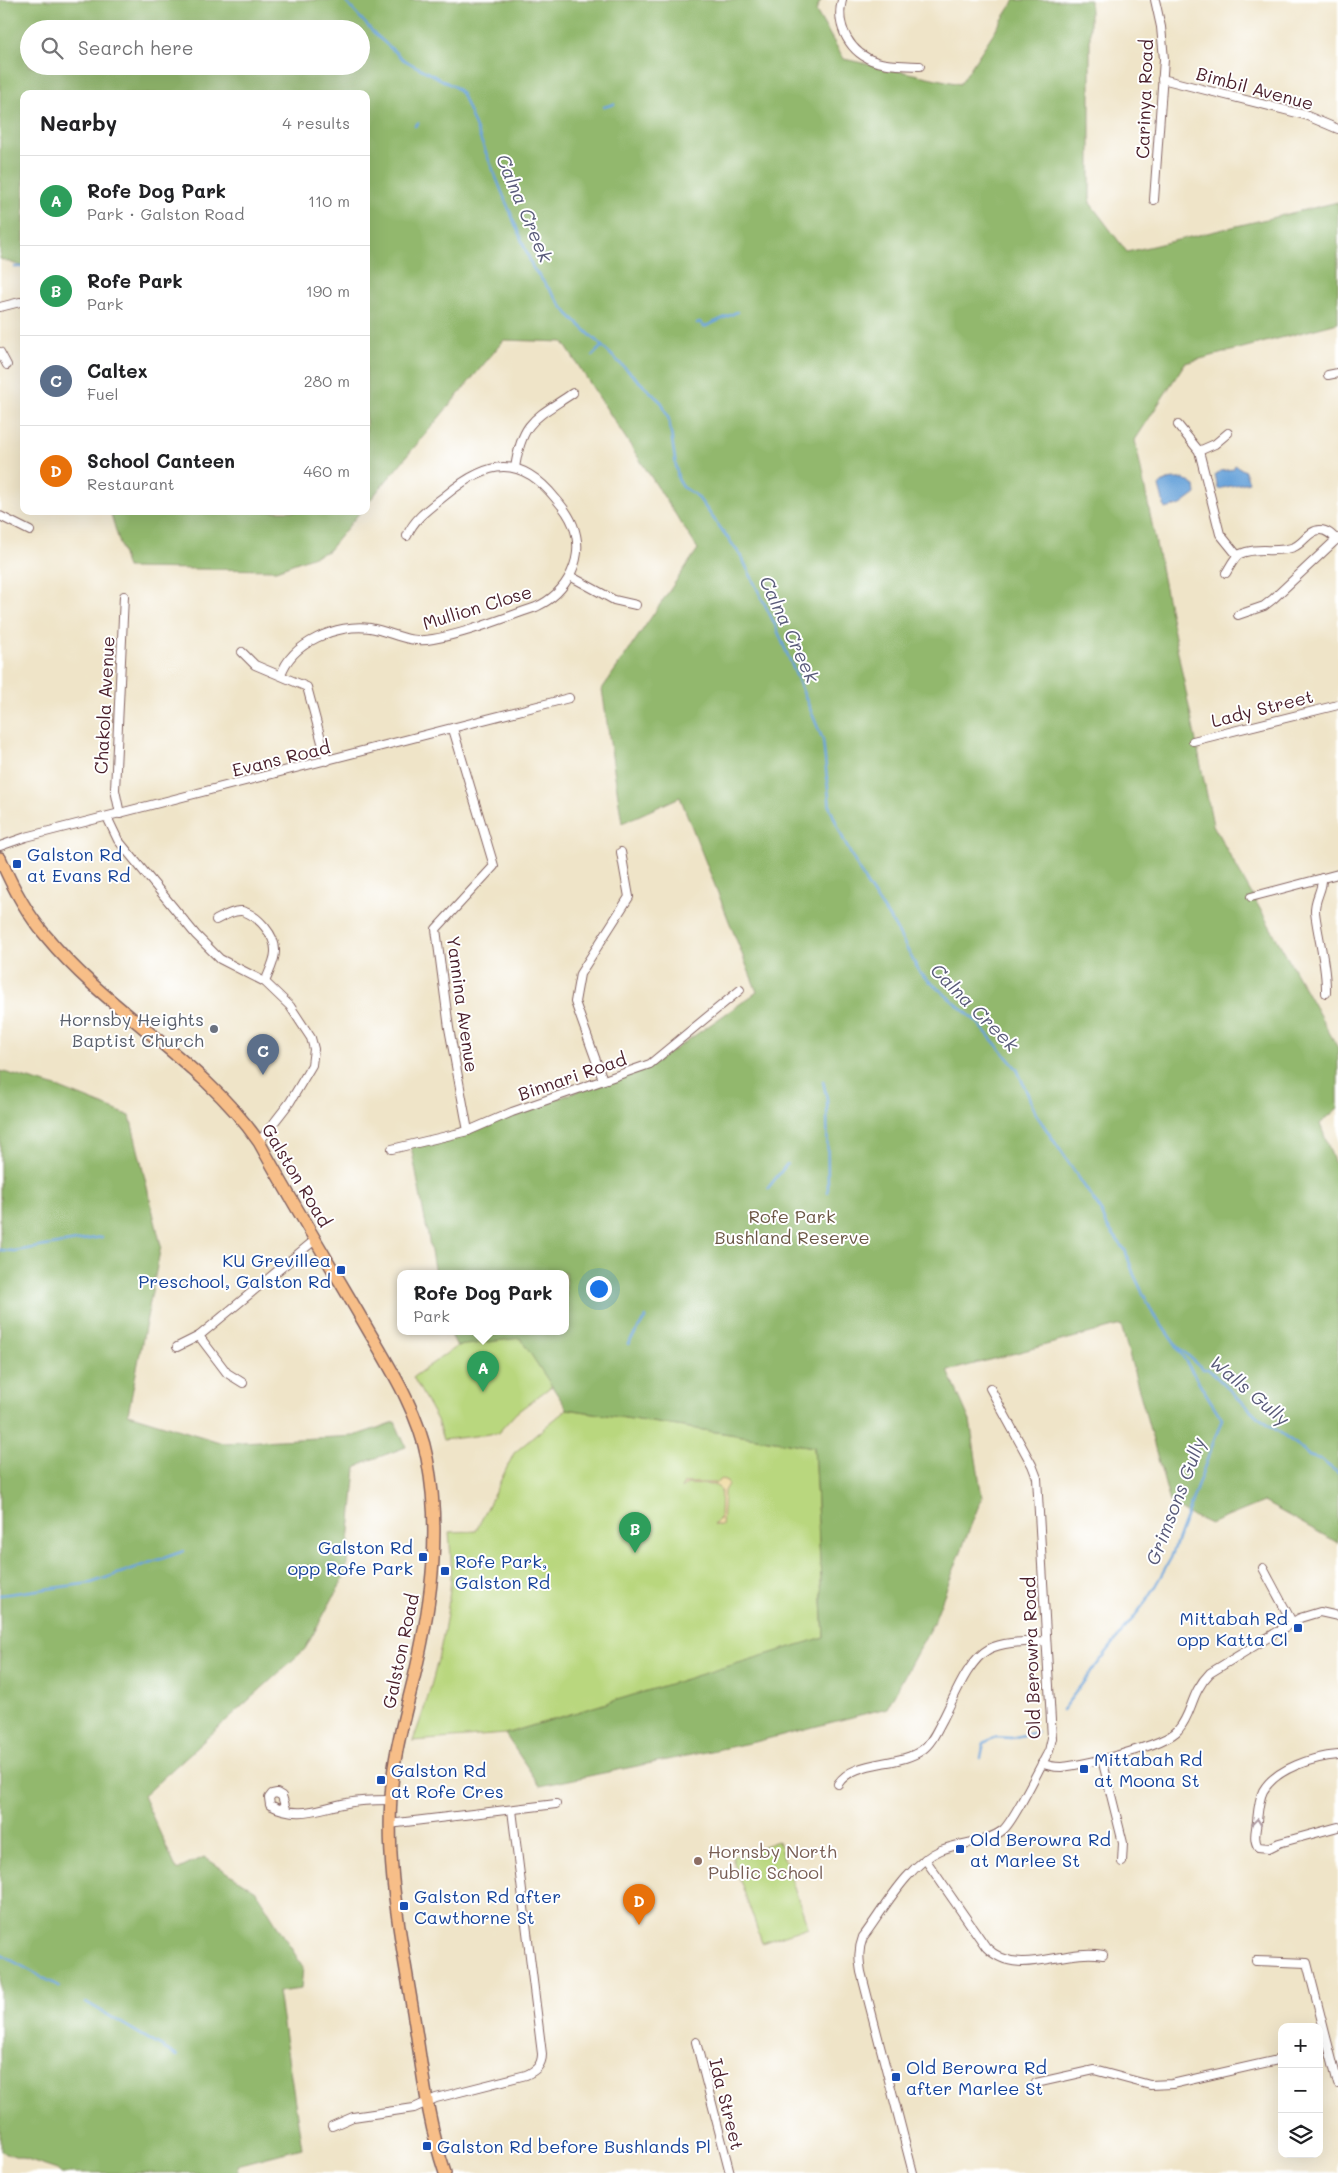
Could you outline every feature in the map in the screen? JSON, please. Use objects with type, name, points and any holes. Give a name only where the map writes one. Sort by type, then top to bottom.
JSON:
[{"type":"main road","name":"Galston Road","points":[[0,858],[12,885],[46,937],[80,972],[214,1088],[240,1116],[259,1142],[377,1346],[408,1404],[425,1448],[431,1480],[434,1557],[432,1584],[422,1640],[399,1737],[390,1800],[389,1824],[392,1889],[415,2021],[426,2102],[430,2124],[445,2173]]},
{"type":"street","points":[[842,0],[840,19],[843,31],[847,39],[860,54],[877,62],[920,66]]},
{"type":"street","name":"Carinya Road","points":[[1154,0],[1163,43],[1154,200]]},
{"type":"street","name":"Bimbil Avenue","points":[[1162,79],[1305,115],[1338,129]]},
{"type":"street","points":[[0,307],[20,302]]},
{"type":"street","points":[[0,352],[6,365]]},
{"type":"street","points":[[1328,375],[1338,373]]},
{"type":"street","points":[[515,468],[519,444],[526,429],[537,417],[573,393]]},
{"type":"street","points":[[1178,424],[1199,451],[1220,534],[1237,555]]},
{"type":"street","points":[[1199,451],[1215,444],[1228,433]]},
{"type":"street","name":"Mullion Close","points":[[281,676],[284,666],[292,656],[307,644],[322,636],[350,628],[364,628],[408,640],[432,640],[544,603],[562,588],[570,576],[574,566],[577,546],[570,518],[542,482],[533,475],[515,468],[491,469],[464,480],[420,517],[407,536]]},
{"type":"street","points":[[0,516],[30,531]]},
{"type":"street","points":[[1226,573],[1237,555],[1250,551],[1277,551],[1296,547],[1314,531],[1328,532],[1337,539],[1264,606],[1238,615]]},
{"type":"street","points":[[570,576],[614,600],[636,605]]},
{"type":"street","name":"Chakola Avenue","points":[[120,814],[115,790],[124,596]]},
{"type":"street","points":[[242,652],[255,665],[302,684],[309,690],[327,761]]},
{"type":"street","name":"Evans Road","points":[[0,846],[26,837],[107,818],[569,698]]},
{"type":"street","name":"Lady Street","points":[[1193,741],[1338,705]]},
{"type":"street","name":"Yannina Avenue","points":[[453,729],[494,866],[436,930],[450,1028],[468,1131]]},
{"type":"street","points":[[107,818],[118,840],[204,944],[220,959],[265,982],[290,1006],[306,1028],[314,1049],[312,1065],[290,1102],[259,1142]]},
{"type":"street","points":[[603,1080],[575,1002],[580,974],[629,896],[621,852]]},
{"type":"street","points":[[1251,897],[1338,874]]},
{"type":"street","points":[[1322,878],[1322,884],[1315,901],[1315,910],[1325,966],[1326,993]]},
{"type":"street","points":[[216,920],[228,914],[242,911],[268,929],[276,952],[265,982]]},
{"type":"street","name":"Binnari Road","points":[[392,1149],[468,1131],[512,1112],[650,1064],[740,990]]},
{"type":"street","points":[[177,1347],[199,1336],[316,1239]]},
{"type":"street","points":[[199,1336],[227,1373],[243,1383]]},
{"type":"street","name":"Old Berowra Road","points":[[913,2173],[858,1956],[859,1947],[863,1937],[908,1875],[925,1859],[942,1850],[987,1837],[1003,1830],[1049,1751],[1052,1738],[1037,1478],[1032,1465],[990,1388]]},
{"type":"street","points":[[1263,1568],[1292,1622]]},
{"type":"street","points":[[1042,1763],[1049,1766],[1062,1766],[1102,1758],[1162,1741],[1170,1737],[1183,1724],[1194,1693],[1210,1673],[1292,1622],[1320,1612],[1338,1616]]},
{"type":"street","points":[[838,1784],[850,1772],[912,1756],[923,1750],[933,1738],[972,1666],[984,1653],[997,1646],[1046,1641]]},
{"type":"street","points":[[1338,1755],[1308,1760],[1272,1780],[1263,1792],[1259,1805],[1256,1844],[1262,1849],[1269,1848],[1279,1842],[1338,1827]]},
{"type":"street","points":[[1102,1758],[1122,1842],[1122,1862]]},
{"type":"street","points":[[286,1809],[300,1813],[321,1811],[353,1802],[390,1800]]},
{"type":"street","points":[[389,1824],[556,1804]]},
{"type":"street","points":[[332,2126],[353,2118],[414,2108],[426,2102],[526,2075],[535,2070],[541,2062],[542,2054],[512,1810]]},
{"type":"street","points":[[925,1859],[986,1947],[999,1958],[1010,1962],[1022,1963],[1077,1953],[1091,1952],[1103,1955]]},
{"type":"street","points":[[1256,1961],[1307,1963],[1338,2084]]},
{"type":"street","name":"Ida Street","points":[[696,2042],[730,2173]]},
{"type":"street","points":[[1323,2050],[1329,2048]]},
{"type":"street","points":[[1036,2083],[1094,2070],[1150,2085],[1172,2084],[1278,2060]]},
{"type":"green space","name":"Rofe Park Bushland Reserve","points":[[0,0],[821,0],[816,11],[844,59],[960,84],[1015,0],[1090,0],[1090,203],[1127,252],[1338,202],[1338,323],[1185,363],[1135,440],[1213,825],[1338,1048],[1338,1108],[1320,1124],[1338,1172],[1338,1543],[1264,1502],[1210,1524],[1171,1506],[1121,1325],[948,1371],[970,1421],[982,1497],[934,1621],[887,1708],[759,1741],[540,1786],[505,1734],[824,1637],[814,1447],[567,1409],[520,1338],[457,1346],[451,1335],[569,1335],[569,1270],[434,1270],[411,1146],[507,1116],[651,1066],[757,992],[680,797],[622,823],[602,689],[698,549],[563,342],[504,340],[370,500],[370,90],[20,90],[20,266],[0,259]]},
{"type":"green space","points":[[111,515],[358,515],[328,551],[276,570],[127,568]]},
{"type":"green space","points":[[0,1071],[57,1087],[130,1116],[161,1246],[128,1414],[223,1443],[354,1436],[395,1422],[406,1447],[365,1462],[356,1468],[346,1574],[305,1649],[143,1796],[177,1870],[204,1857],[256,1891],[303,1967],[301,1989],[278,1992],[302,2148],[237,2165],[238,2173],[60,2173],[57,2170],[0,2151]]},
{"type":"green space","points":[[451,1335],[490,1335],[520,1338],[553,1385],[516,1413],[498,1433],[443,1440],[437,1420],[413,1377],[457,1346]]},
{"type":"green space","points":[[567,1409],[814,1447],[824,1638],[505,1734],[413,1741],[432,1681],[446,1619],[451,1571],[449,1532],[476,1531],[514,1453]]},
{"type":"green space","points":[[778,1841],[808,1927],[762,1943],[732,1857]]},
{"type":"sand","points":[[722,1479],[727,1481],[728,1484],[724,1491],[722,1525],[714,1525],[720,1518],[721,1490],[717,1485],[687,1484],[682,1489],[684,1483],[717,1483]]},
{"type":"water","points":[[1235,465],[1245,471],[1249,482],[1218,489],[1215,475],[1220,471],[1233,469]]},
{"type":"water","points":[[1184,479],[1195,486],[1196,494],[1181,505],[1165,509],[1159,486],[1167,480]]},
{"type":"waterway","name":"Calna Creek","points":[[344,0],[362,20]]},
{"type":"waterway","name":"Calna Creek","points":[[370,28],[404,60],[455,87],[462,94],[533,268],[568,314],[662,403],[669,420],[678,479],[683,487],[697,496],[741,556],[776,627],[823,740],[830,808],[845,843],[866,883],[894,925],[920,973],[977,1022],[1017,1069],[1036,1114],[1101,1211],[1107,1226],[1125,1250],[1134,1275],[1154,1316]]},
{"type":"waterway","points":[[604,107],[614,104]]},
{"type":"waterway","points":[[415,126],[418,123]]},
{"type":"waterway","points":[[15,267],[20,267]]},
{"type":"waterway","points":[[697,323],[700,322],[704,327],[737,312]]},
{"type":"waterway","points":[[593,355],[602,346]]},
{"type":"waterway","points":[[823,1081],[827,1099],[828,1192]]},
{"type":"waterway","points":[[768,1188],[787,1164]]},
{"type":"waterway","points":[[0,1250],[14,1251],[102,1237]]},
{"type":"waterway","name":"Walls Gully","points":[[1155,1316],[1175,1344],[1203,1369],[1208,1369],[1258,1417],[1296,1444],[1309,1456],[1321,1460],[1338,1473]]},
{"type":"waterway","points":[[628,1344],[646,1317]]},
{"type":"waterway","name":"Grimsons Gully","points":[[1062,1710],[1147,1600],[1171,1558],[1222,1419],[1175,1344]]},
{"type":"waterway","points":[[0,1595],[91,1583],[184,1551]]},
{"type":"waterway","points":[[981,1758],[984,1743],[995,1737],[1011,1738],[1037,1732]]},
{"type":"waterway","points":[[0,1954],[60,1987]]},
{"type":"waterway","points":[[86,2002],[177,2056]]},
{"type":"place","name":"Galston Rd at Evans Rd","points":[[17,864]]},
{"type":"place","name":"Hornsby Heights Baptist Church","points":[[214,1029]]},
{"type":"place","name":"Caltex","points":[[263,1075]]},
{"type":"place","name":"KU Grevillea Preschool, Galston Rd","points":[[341,1270]]},
{"type":"place","name":"Rofe Dog Park","points":[[483,1392]]},
{"type":"place","name":"Rofe Park","points":[[635,1553]]},
{"type":"place","name":"Galston Rd opp Rofe Park","points":[[423,1557]]},
{"type":"place","name":"Rofe Park, Galston Rd","points":[[445,1571]]},
{"type":"place","name":"Mittabah Rd opp Katta Cl","points":[[1298,1628]]},
{"type":"place","name":"Mittabah Rd at Moona St","points":[[1084,1769]]},
{"type":"place","name":"Galston Rd at Rofe Cres","points":[[381,1780]]},
{"type":"place","name":"Old Berowra Rd at Marlee St","points":[[960,1849]]},
{"type":"place","name":"Hornsby North Public School","points":[[698,1861]]},
{"type":"place","name":"Galston Rd after Cawthorne St","points":[[404,1906]]},
{"type":"place","name":"School Canteen","points":[[639,1925]]},
{"type":"place","name":"Old Berowra Rd after Marlee St","points":[[896,2077]]},
{"type":"place","name":"Galston Rd before Bushlands Pl","points":[[427,2146]]}]
